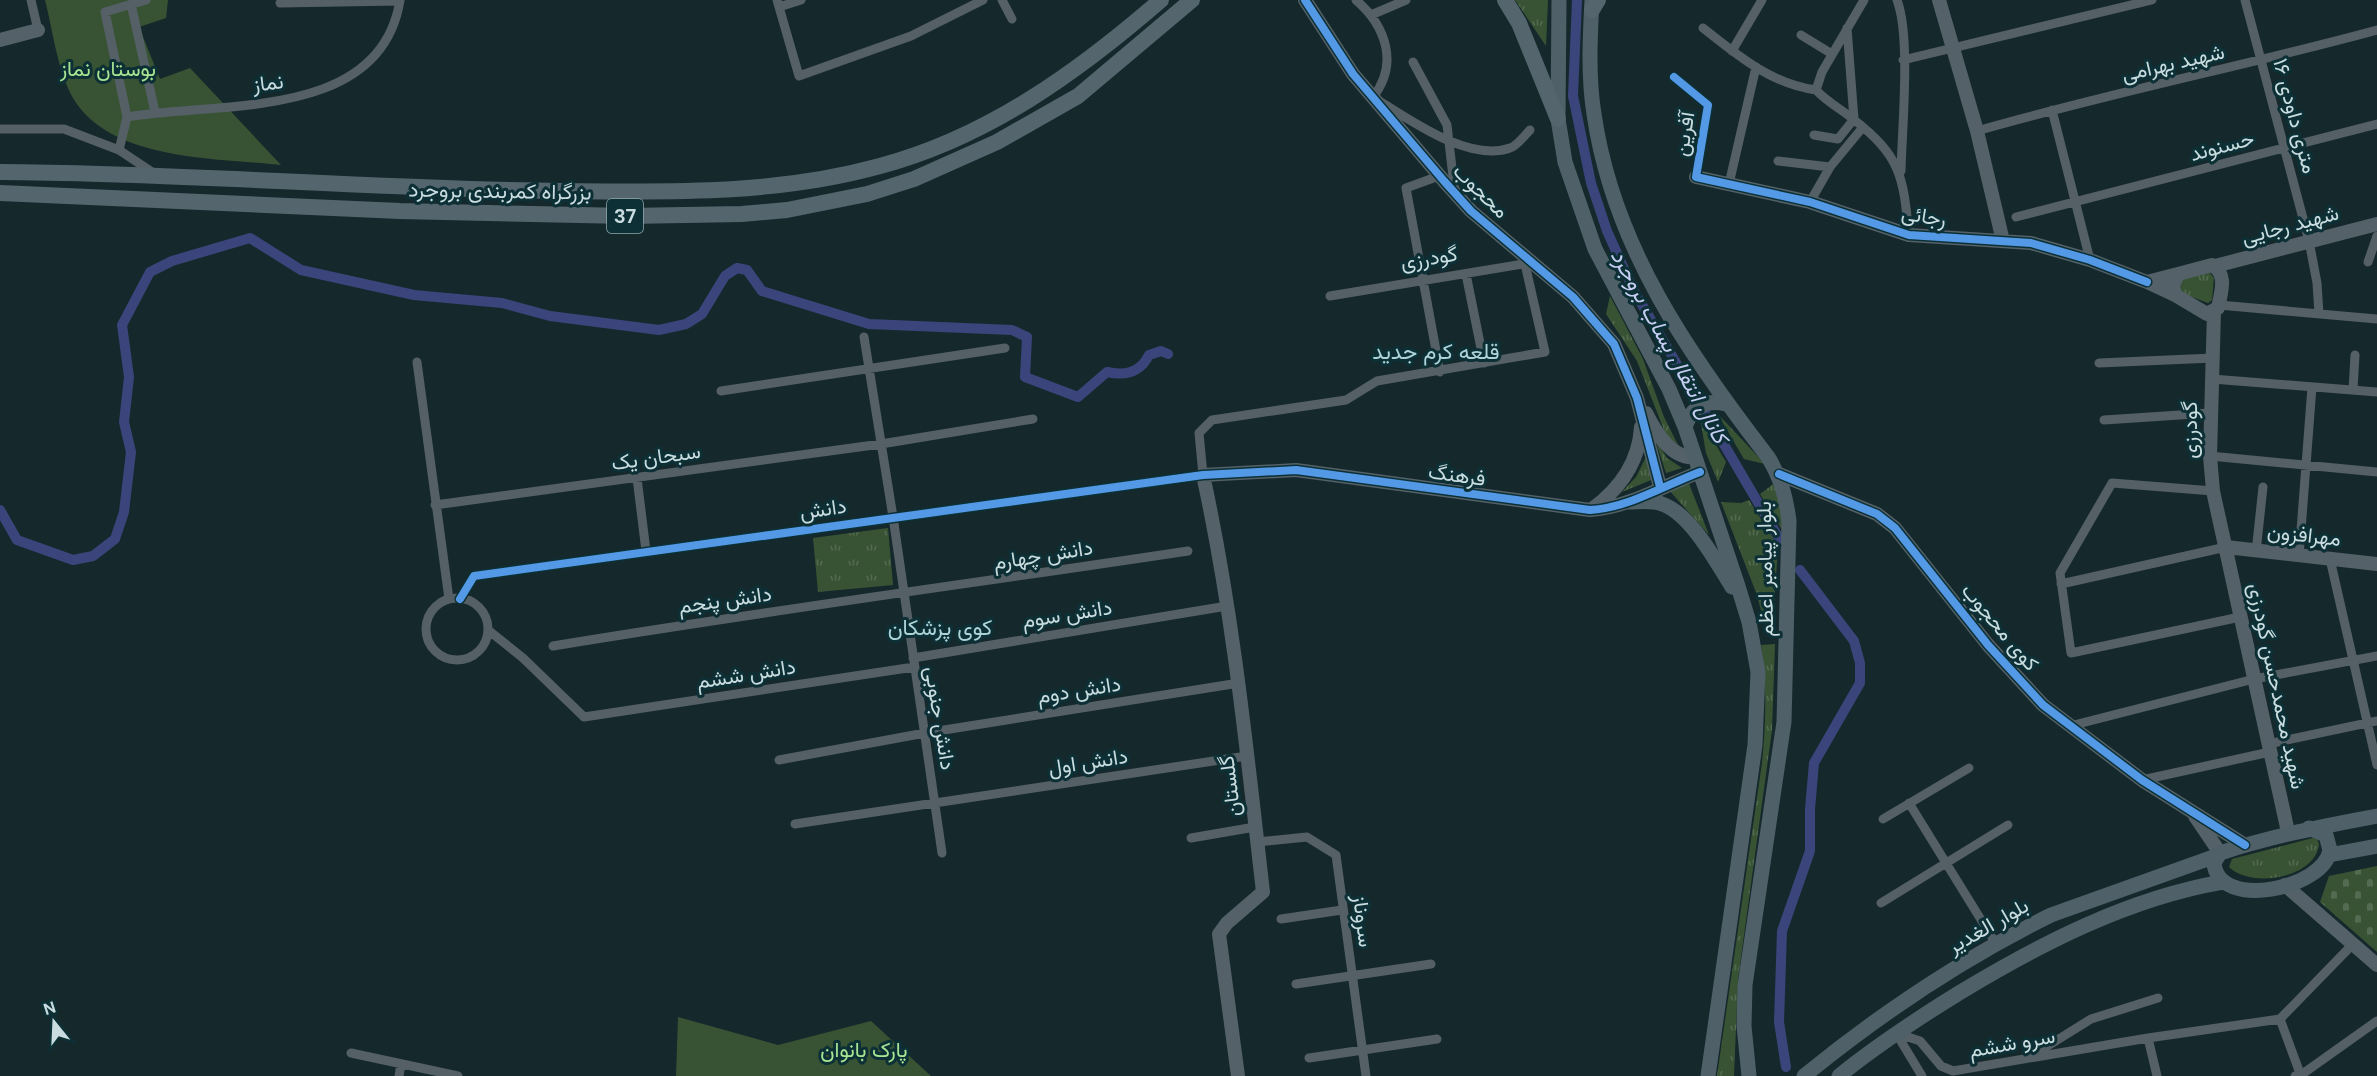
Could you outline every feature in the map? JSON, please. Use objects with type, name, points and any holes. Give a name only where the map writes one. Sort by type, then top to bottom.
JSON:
[{"type":"highway","name":"بزرگراه کمربندی بروجرد","points":[[0,172],[156,175],[468,189],[707,192],[747,190],[835,177],[883,165],[934,147],[1031,100],[1090,59],[1161,0]]},
{"type":"highway","name":"بزرگراه کمربندی بروجرد","points":[[0,193],[400,211],[659,216],[742,214],[787,210],[867,194],[914,179],[997,142],[1078,96],[1192,0]]},
{"type":"highway","points":[[1505,0],[1519,23],[1558,119]]},
{"type":"main road","name":"بلوار پیامبر اعظم","points":[[1559,0],[1558,119],[1565,162],[1595,249],[1669,389],[1685,427],[1744,607],[1757,663],[1758,720],[1751,787],[1708,1076]]},
{"type":"main road","name":"بلوار پیامبر اعظم","points":[[1594,3],[1593,112],[1598,140],[1616,202],[1661,302],[1688,349],[1779,474],[1789,521],[1786,697],[1780,759],[1745,985],[1744,1026],[1749,1076]]},
{"type":"main road","points":[[1685,427],[1695,408],[1702,404],[1718,402],[1726,404]]},
{"type":"main road","points":[[1629,502],[1663,504],[1681,518],[1704,543],[1744,607]]},
{"type":"main road","points":[[2309,828],[2377,816]]},
{"type":"main road","points":[[2218,854],[2214,867],[2223,882],[2234,887],[2256,891],[2285,885],[2314,873],[2329,855],[2330,845],[2326,835],[2309,828]]},
{"type":"main road","name":"بلوار الغدیر","points":[[1804,1076],[1880,1016],[1996,944],[2051,915],[2218,854],[2288,832],[2309,828]]},
{"type":"main road","points":[[2329,855],[2377,846]]},
{"type":"main road","name":"بلوار الغدیر","points":[[1839,1076],[1896,1033],[2006,965],[2064,934],[2195,886],[2223,882]]},
{"type":"street","points":[[0,40],[38,30],[31,0]]},
{"type":"street","points":[[118,150],[127,117],[105,12],[146,0]]},
{"type":"street","points":[[280,3],[400,0]]},
{"type":"street","name":"نماز","points":[[127,117],[155,112],[290,99],[322,91],[346,81],[366,64],[383,42],[398,13],[400,0]]},
{"type":"street","points":[[801,0],[778,4],[799,76],[911,36],[983,0]]},
{"type":"street","points":[[1002,0],[1012,19]]},
{"type":"street","name":"محجوب","points":[[1305,0],[1353,74],[1455,194],[1530,263],[1573,297],[1600,326],[1626,366],[1638,398]]},
{"type":"street","points":[[1356,0],[1371,15],[1385,36],[1388,51],[1383,83],[1373,97],[1428,131],[1477,149],[1496,152],[1512,148],[1530,130]]},
{"type":"street","points":[[1371,15],[1406,0]]},
{"type":"street","points":[[1732,51],[1762,0]]},
{"type":"street","points":[[1896,0],[1901,11],[1903,60],[1900,172],[1909,235]]},
{"type":"street","points":[[1939,0],[1977,131],[2003,241]]},
{"type":"street","points":[[1903,60],[2152,0]]},
{"type":"street","name":"۱۶ متری داودی","points":[[2245,0],[2286,147],[2309,241],[2317,283],[2319,314]]},
{"type":"street","points":[[1819,93],[1817,83],[1859,2]]},
{"type":"street","points":[[131,4],[155,112]]},
{"type":"street","points":[[1702,28],[1732,51],[1780,81],[1819,93],[1854,119],[1877,140],[1900,172]]},
{"type":"street","points":[[1815,135],[1838,139],[1854,119],[1847,28]]},
{"type":"street","name":"شهید بهرامی","points":[[1977,131],[2052,110],[2262,62],[2377,30]]},
{"type":"street","points":[[1801,35],[1832,54]]},
{"type":"street","points":[[1413,62],[1447,126],[1455,194]]},
{"type":"street","points":[[1729,184],[1756,67]]},
{"type":"street","name":"آفرین","points":[[1674,77],[1708,105],[1696,177]]},
{"type":"street","points":[[2052,110],[2090,260]]},
{"type":"street","name":"حسنوند","points":[[2016,217],[2377,124]]},
{"type":"street","points":[[1810,202],[1830,167],[1863,127]]},
{"type":"street","points":[[0,129],[64,129],[118,150],[156,175]]},
{"type":"street","points":[[1778,160],[1830,167]]},
{"type":"street","points":[[1439,176],[1406,188],[1440,372]]},
{"type":"street","name":"رجائی","points":[[1696,177],[1810,202],[1909,235],[2031,243],[2090,260],[2177,296]]},
{"type":"street","name":"شهید رجایی","points":[[2215,266],[2377,224]]},
{"type":"street","points":[[2368,262],[2377,236]]},
{"type":"street","points":[[1203,475],[1199,433],[1212,420],[1346,400],[1377,381],[1440,372],[1545,352],[1530,263]]},
{"type":"street","name":"گودرزی","points":[[1330,296],[1530,263]]},
{"type":"street","points":[[2147,282],[2215,266],[2223,277],[2216,308]]},
{"type":"street","points":[[1466,274],[1484,363]]},
{"type":"street","points":[[2178,274],[2173,285],[2177,296],[2207,314],[2216,308],[2377,320]]},
{"type":"street","name":"گودرزی","points":[[2216,308],[2210,456],[2213,491],[2226,548]]},
{"type":"street","name":"دانش جنوبی","points":[[864,337],[882,444],[942,854]]},
{"type":"street","points":[[721,391],[1005,348]]},
{"type":"street","points":[[2353,390],[2355,355]]},
{"type":"street","points":[[2099,363],[2213,357]]},
{"type":"street","points":[[417,362],[449,599]]},
{"type":"street","points":[[2212,379],[2377,392]]},
{"type":"street","points":[[2299,556],[2312,387]]},
{"type":"street","points":[[1638,398],[1666,444],[1677,454],[1697,464]]},
{"type":"street","points":[[1638,398],[1660,487]]},
{"type":"street","points":[[1590,510],[1618,485],[1636,456],[1641,426],[1638,398]]},
{"type":"street","points":[[2104,420],[2210,414]]},
{"type":"street","name":"سبحان یک","points":[[435,505],[882,444],[1033,419]]},
{"type":"street","points":[[2210,456],[2377,472]]},
{"type":"street","name":"فرهنگ","points":[[1203,475],[1296,470],[1590,510],[1604,510],[1629,502],[1660,487],[1697,464]]},
{"type":"street","name":"کوی محجوب","points":[[1779,474],[1877,514],[1895,528],[1988,645],[2043,705],[2142,780],[2245,845]]},
{"type":"street","name":"دانش","points":[[460,599],[474,576],[1203,475]]},
{"type":"street","name":"گلستان","points":[[1203,475],[1239,683],[1263,892],[1227,923],[1219,934],[1238,1076]]},
{"type":"street","points":[[637,478],[646,552]]},
{"type":"street","points":[[2213,491],[2112,483],[2060,573],[2071,653],[2240,617]]},
{"type":"street","points":[[2256,552],[2263,487]]},
{"type":"street","points":[[2061,584],[2226,548]]},
{"type":"street","name":"مهرافزون","points":[[2226,548],[2377,564]]},
{"type":"street","name":"شهید محمدحسن گودرزی","points":[[2226,548],[2288,832]]},
{"type":"street","name":"دانش چهارم","points":[[904,594],[1188,551]]},
{"type":"street","points":[[2330,559],[2353,660],[2372,722],[2377,765]]},
{"type":"street","name":"دانش پنجم","points":[[553,646],[718,618],[904,594]]},
{"type":"street","points":[[449,599],[460,599],[477,606],[487,621],[488,630],[480,650],[472,656],[452,660],[434,650],[426,631],[427,620],[432,611],[449,599]]},
{"type":"street","name":"دانش سوم","points":[[914,663],[1227,606]]},
{"type":"street","name":"دانش ششم","points":[[488,630],[523,658],[584,717],[914,663]]},
{"type":"street","points":[[2070,726],[2254,679],[2377,656]]},
{"type":"street","name":"دانش دوم","points":[[779,760],[925,733],[1239,683]]},
{"type":"street","points":[[2142,780],[2372,722]]},
{"type":"street","name":"دانش اول","points":[[795,824],[1247,756]]},
{"type":"street","points":[[1883,819],[1969,768]]},
{"type":"street","points":[[1909,803],[1996,944]]},
{"type":"street","points":[[2192,812],[2218,854]]},
{"type":"street","points":[[1881,903],[1945,861],[2008,825]]},
{"type":"street","points":[[1191,838],[1255,827]]},
{"type":"street","name":"سروناز","points":[[1257,842],[1307,837],[1336,855],[1366,1076]]},
{"type":"street","points":[[2285,885],[2377,965]]},
{"type":"street","points":[[1281,919],[1342,910]]},
{"type":"street","points":[[2353,944],[2280,1019],[2299,1076],[2377,1021]]},
{"type":"street","points":[[1296,984],[1431,964]]},
{"type":"street","points":[[2026,1059],[2091,1019],[2158,998]]},
{"type":"street","name":"سرو ششم","points":[[1896,1033],[1920,1041],[1941,1066],[1953,1071],[2148,1038],[2280,1019]]},
{"type":"street","points":[[1896,1033],[1922,1076]]},
{"type":"street","points":[[2148,1038],[2157,1076]]},
{"type":"street","points":[[1309,1058],[1437,1039]]},
{"type":"street","points":[[351,1053],[458,1076]]},
{"type":"street","points":[[399,1076],[401,1064]]},
{"type":"green space","name":"بوستان نماز","points":[[45,0],[168,0],[166,18],[139,27],[160,79],[190,68],[281,165],[167,152],[138,145],[112,134],[90,119],[73,98],[63,75]]},
{"type":"green space","points":[[1515,0],[1548,0],[1546,46]]},
{"type":"green space","points":[[2209,272],[2214,278],[2212,300],[2208,303],[2181,293],[2180,282],[2185,278]]},
{"type":"green space","points":[[1610,296],[1643,359],[1664,417],[1678,445],[1666,435],[1637,361],[1606,314]]},
{"type":"green space","points":[[1717,413],[1765,464],[1744,459]]},
{"type":"green space","points":[[1700,418],[1726,462],[1718,482],[1706,453]]},
{"type":"green space","points":[[1655,439],[1667,458],[1682,468],[1666,473]]},
{"type":"green space","points":[[1646,457],[1651,480],[1622,492],[1636,477]]},
{"type":"green space","points":[[1688,481],[1709,535],[1668,489]]},
{"type":"green space","points":[[1776,482],[1784,533],[1760,494]]},
{"type":"green space","points":[[1749,500],[1778,546],[1773,621],[1769,627],[1764,622],[1757,595],[1721,502],[1741,503]]},
{"type":"green space","points":[[888,528],[893,585],[818,592],[813,538]]},
{"type":"green space","points":[[1775,644],[1772,730],[1738,979],[1734,1076],[1717,1076],[1762,763],[1765,704],[1761,645]]},
{"type":"green space","points":[[2313,838],[2317,839],[2319,844],[2315,856],[2307,865],[2295,872],[2266,878],[2252,877],[2239,874],[2229,867],[2232,859]]},
{"type":"green space","points":[[2377,866],[2377,952],[2320,902],[2329,876]]},
{"type":"green space","name":"پارک بانوان","points":[[678,1017],[778,1045],[871,1021],[931,1076],[676,1076]]},
{"type":"waterway","name":"کانال انتقال پساب بروجرد","points":[[1577,0],[1573,96],[1591,183],[1607,231],[1634,291],[1780,540]]},
{"type":"waterway","points":[[0,510],[17,540],[73,560],[93,556],[115,539],[124,512],[131,452],[124,422],[129,377],[122,325],[150,272],[172,261],[250,238],[301,270],[414,295],[502,303],[550,316],[659,330],[686,324],[702,314],[725,276],[737,268],[747,270],[762,291],[869,324],[1012,330],[1027,337],[1025,377],[1078,397],[1107,372],[1120,374],[1131,372],[1141,366],[1149,355],[1161,351],[1168,354]]},
{"type":"waterway","name":"کانال انتقال پساب بروجرد","points":[[1786,1067],[1779,1022],[1782,931],[1810,851],[1810,809],[1814,763],[1860,683],[1860,663],[1854,641],[1800,570]]},
{"type":"cycle path","points":[[1305,0],[1353,74],[1444,181],[1471,211],[1573,297],[1614,344],[1637,398],[1660,487]]},
{"type":"cycle path","points":[[1674,77],[1708,105],[1696,177],[1810,202],[1909,235],[2031,243],[2090,260],[2147,282]]},
{"type":"cycle path","points":[[460,599],[474,576],[1203,475],[1296,470],[1590,510],[1632,501],[1700,472]]},
{"type":"cycle path","points":[[1779,474],[1877,514],[1895,528],[1988,645],[2043,705],[2142,780],[2245,845]]},
{"type":"district","name":"قلعه کرم جدید","points":[[1436,351]]},
{"type":"district","name":"کوی پزشکان","points":[[940,627]]}]
